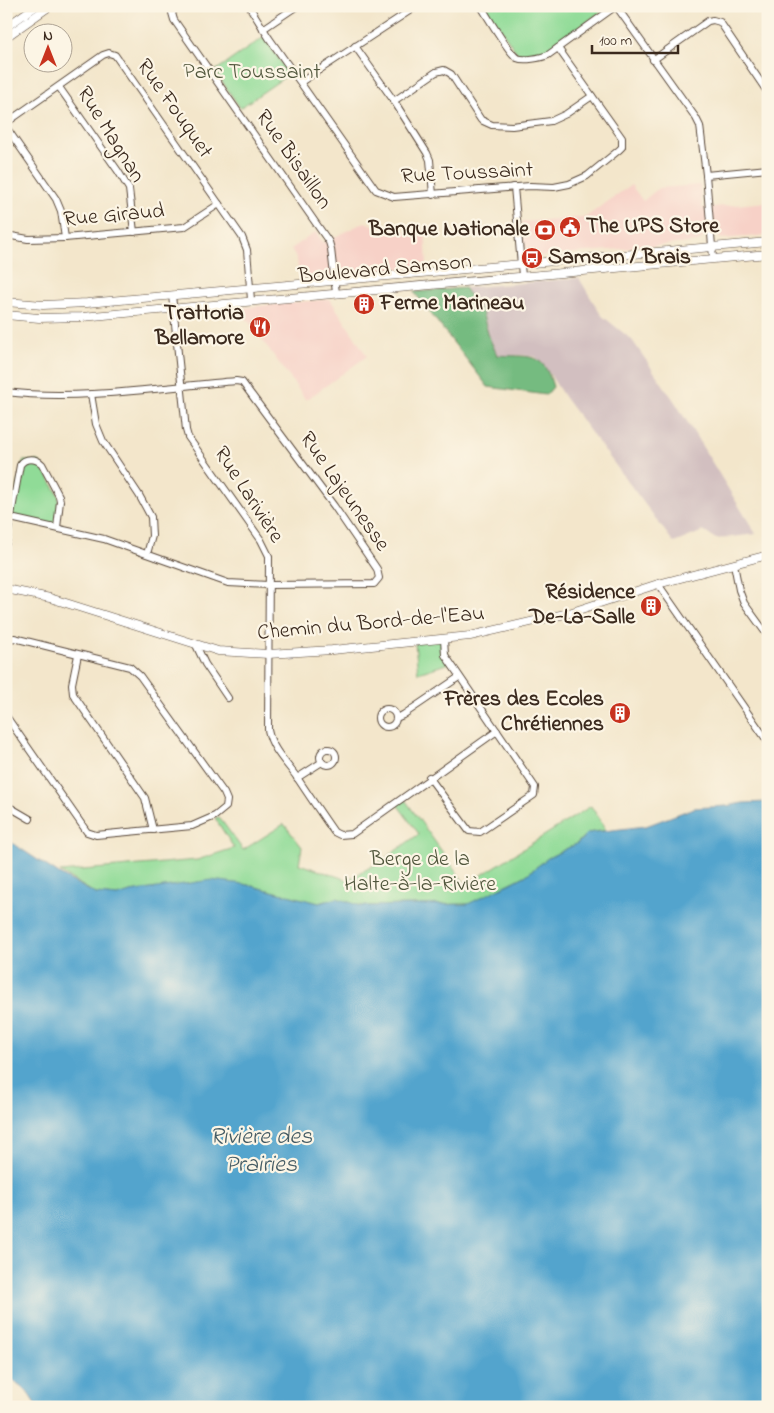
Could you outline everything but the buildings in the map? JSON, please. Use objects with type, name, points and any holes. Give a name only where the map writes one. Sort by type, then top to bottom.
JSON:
[{"type":"street","points":[[6,27],[33,10],[50,6]]},
{"type":"street","name":"Rue Bisaillon","points":[[177,6],[172,13],[174,20],[328,240],[331,249],[336,293]]},
{"type":"street","name":"Rue Toussaint","points":[[249,6],[263,29],[376,190],[394,197],[530,186],[554,187],[569,184],[587,176],[619,150],[622,147],[622,138],[558,48]]},
{"type":"street","points":[[263,29],[298,6]]},
{"type":"street","points":[[301,82],[417,6]]},
{"type":"street","points":[[481,6],[512,53],[518,58],[544,57],[616,6],[700,126],[713,258]]},
{"type":"street","points":[[6,37],[33,10]]},
{"type":"street","points":[[653,60],[708,21],[720,22],[768,93]]},
{"type":"street","points":[[356,46],[427,153],[430,160],[433,195]]},
{"type":"street","name":"Rue Fouquet","points":[[6,123],[106,54],[115,55],[245,242],[251,300]]},
{"type":"street","points":[[394,101],[436,72],[444,70],[451,74],[481,120],[492,125],[512,126],[551,121],[566,114],[592,96]]},
{"type":"street","name":"Rue Magnan","points":[[59,87],[118,171],[129,190],[134,232]]},
{"type":"street","points":[[6,127],[56,200],[61,211],[65,238]]},
{"type":"street","points":[[706,175],[768,169]]},
{"type":"street","points":[[514,188],[522,276]]},
{"type":"street","name":"Rue Giraud","points":[[6,234],[28,239],[65,238],[184,227],[219,204]]},
{"type":"street","name":"Boulevard Samson","points":[[6,302],[62,304],[768,242]]},
{"type":"street","name":"Boulevard Samson","points":[[6,315],[62,318],[768,254]]},
{"type":"street","name":"Rue Larivière","points":[[172,295],[184,424],[188,437],[261,540],[269,556],[269,737],[273,746],[334,832],[340,835],[352,834],[497,731]]},
{"type":"street","name":"Rue Lajeunesse","points":[[6,392],[34,395],[91,394],[242,382],[378,569],[378,578],[374,584],[268,585],[228,583],[104,539],[9,517]]},
{"type":"street","points":[[91,394],[96,424],[103,441],[139,495],[151,517],[152,536],[147,554]]},
{"type":"street","points":[[6,543],[9,517],[20,465],[27,459],[39,461],[42,464],[59,496],[57,528]]},
{"type":"street","name":"Chemin du Bord-de-l'Eau","points":[[6,589],[50,598],[218,651],[268,654],[470,636],[569,613],[658,584],[768,555]]},
{"type":"street","points":[[734,564],[744,603],[768,636]]},
{"type":"street","points":[[658,584],[768,742]]},
{"type":"street","points":[[6,640],[14,638],[130,667],[140,676],[224,793],[227,800],[226,807],[215,816],[192,826],[96,835],[87,832],[6,716]]},
{"type":"street","points":[[429,778],[469,832],[480,832],[534,795],[535,787],[445,655],[444,639]]},
{"type":"street","points":[[196,645],[205,664],[228,698]]},
{"type":"street","points":[[78,655],[72,684],[73,694],[145,798],[153,830]]},
{"type":"street","points":[[396,718],[459,677]]},
{"type":"street","points":[[297,778],[322,762]]},
{"type":"street","points":[[6,805],[30,819]]},
{"type":"shaded area","points":[[631,185],[643,201],[659,188],[700,185],[702,208],[768,202],[768,235],[721,239],[719,236],[704,236],[698,242],[532,257],[524,252],[522,222],[586,217]]},
{"type":"shaded area","points":[[365,222],[390,232],[425,230],[427,266],[299,278],[297,259],[291,249],[316,232],[323,243]]},
{"type":"shaded area","points":[[579,278],[601,315],[632,340],[675,402],[756,534],[716,539],[703,531],[674,543],[536,357],[497,355],[489,337],[482,312],[464,288]]},
{"type":"shaded area","points":[[330,299],[367,356],[306,400],[239,308]]},
{"type":"green space","points":[[485,6],[605,6],[602,11],[543,53],[522,55],[517,53]]},
{"type":"green space","name":"Parc Toussaint","points":[[264,37],[289,74],[240,108],[215,71]]},
{"type":"green space","points":[[464,288],[482,312],[489,337],[497,355],[526,356],[539,361],[544,366],[553,387],[546,395],[488,387],[414,292]]},
{"type":"green space","points":[[23,461],[39,461],[59,496],[57,528],[11,518]]},
{"type":"green space","points":[[444,639],[450,663],[418,673],[415,643]]},
{"type":"green space","name":"Berge de la Halte-à-la-Rivière","points":[[403,797],[466,885],[591,806],[606,830],[587,833],[576,844],[548,858],[525,876],[469,904],[361,906],[337,899],[319,903],[244,884],[161,888],[130,892],[118,896],[96,894],[60,872],[197,860],[234,848],[215,818],[219,817],[243,850],[284,824],[302,847],[299,864],[348,880],[384,859],[419,834],[396,803]]},
{"type":"water","name":"Rivière des Prairies","points":[[768,802],[768,1407],[37,1407],[24,1389],[6,1378],[6,839],[59,874],[96,894],[118,896],[130,892],[211,880],[244,884],[319,903],[337,898],[361,906],[468,904],[525,876],[548,858],[578,843],[587,833],[646,826],[694,808]]},
{"type":"place","name":"The UPS Store","points":[[570,227]]},
{"type":"place","name":"Banque Nationale","points":[[545,230]]},
{"type":"place","name":"Samson / Brais","points":[[532,258]]},
{"type":"place","name":"Ferme Marineau","points":[[364,304]]},
{"type":"place","name":"Trattoria Bellamore","points":[[260,327]]},
{"type":"place","name":"Résidence De-La-Salle","points":[[651,606]]},
{"type":"place","name":"Frères des Ecoles Chrétiennes","points":[[620,713]]}]
